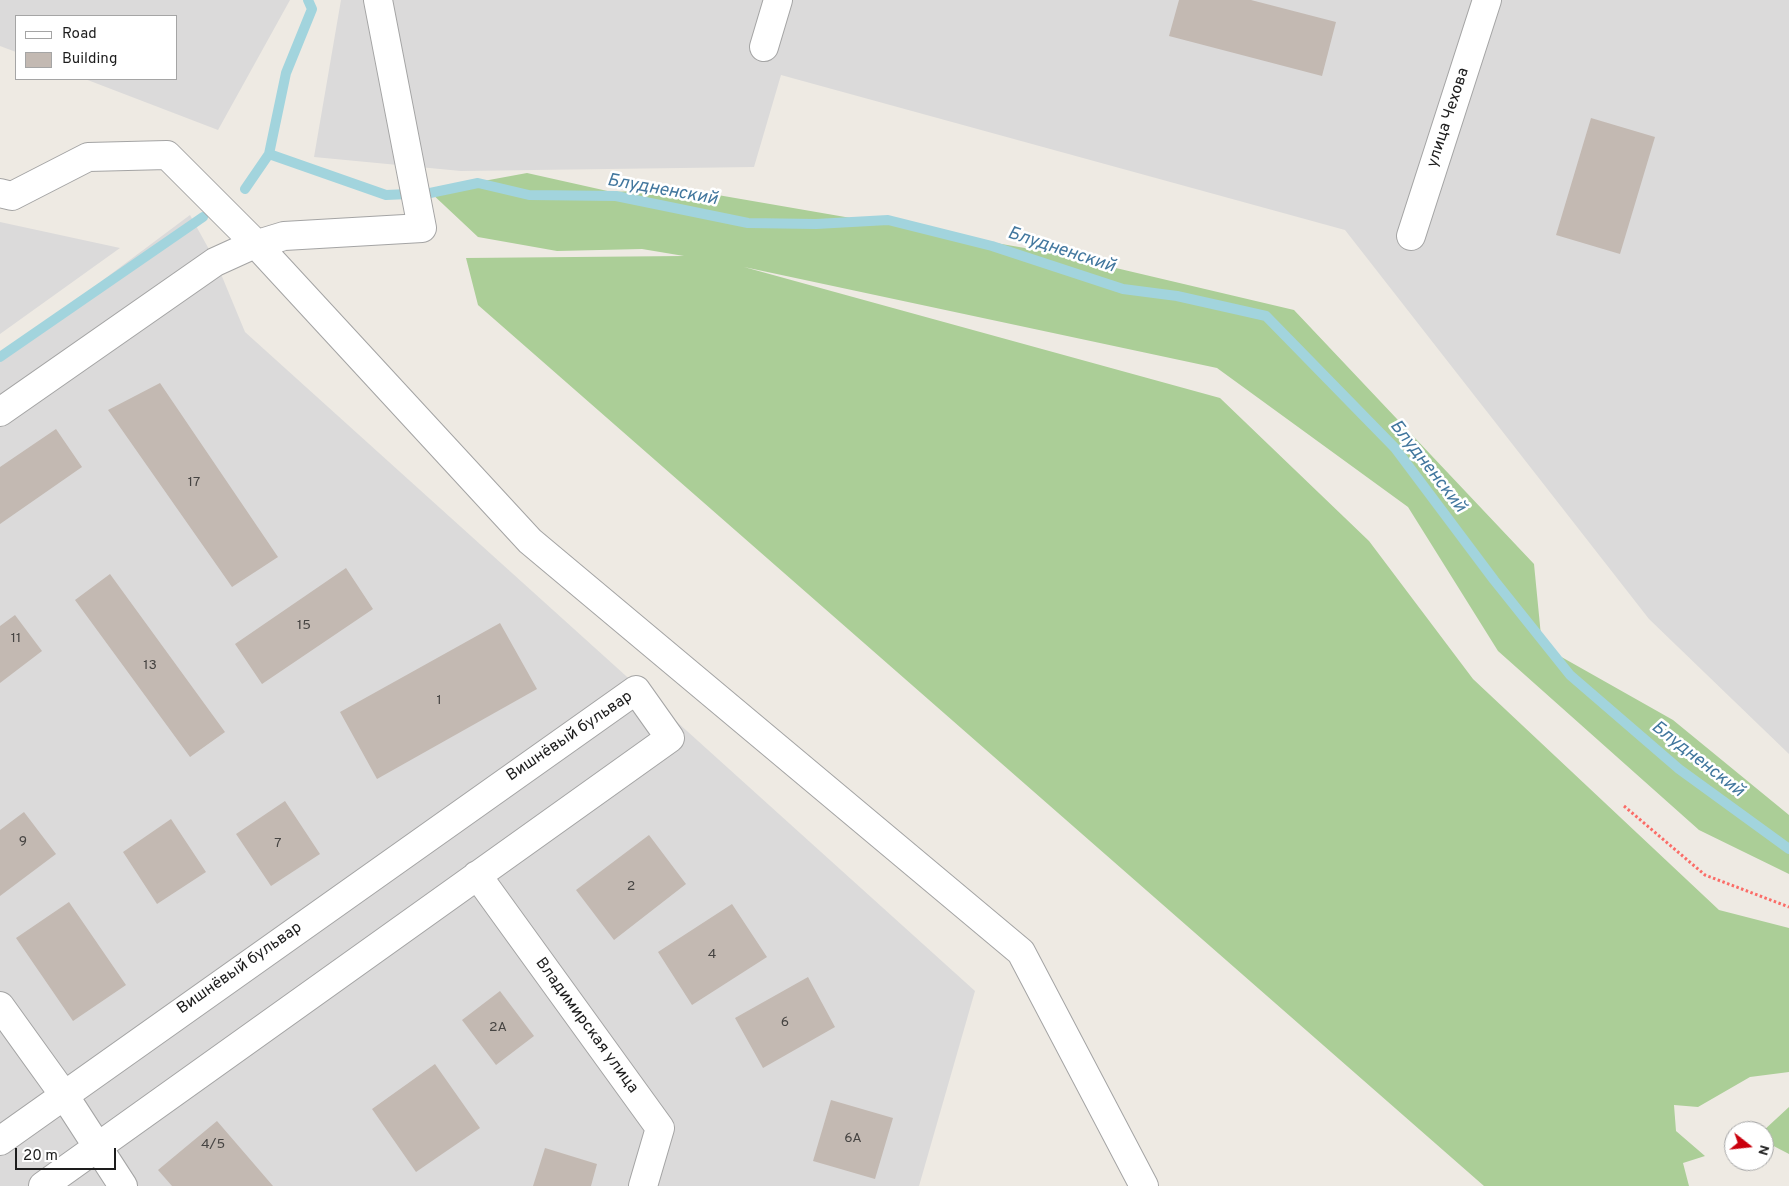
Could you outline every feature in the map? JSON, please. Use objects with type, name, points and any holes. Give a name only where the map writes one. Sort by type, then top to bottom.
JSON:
[{"type":"street","points":[[0,412],[216,262],[256,244],[284,236],[422,228],[378,0]]},
{"type":"street","points":[[764,47],[778,0]]},
{"type":"street","name":"улица Чехова","points":[[1410,236],[1487,0]]},
{"type":"street","points":[[0,193],[12,196],[88,157],[168,155],[256,244],[530,541],[1021,952],[1144,1186]]},
{"type":"street","name":"Вишнёвый бульвар","points":[[0,1140],[636,690],[670,738],[43,1186]]},
{"type":"street","name":"Владимирская улица","points":[[478,875],[660,1128],[643,1186]]},
{"type":"street","points":[[0,1006],[64,1095],[123,1186]]},
{"type":"path","points":[[1624,806],[1705,875],[1789,907]]},
{"type":"shaded area","points":[[0,0],[290,0],[218,130],[88,80],[178,80],[178,15],[15,15],[15,52],[0,46]]},
{"type":"shaded area","points":[[341,0],[1789,0],[1789,754],[1649,619],[1345,230],[781,75],[754,167],[461,171],[314,157]]},
{"type":"shaded area","points":[[190,215],[216,262],[245,332],[975,991],[919,1186],[0,1186],[0,357]]},
{"type":"shaded area","points":[[0,222],[120,248],[0,334]]},
{"type":"green space","points":[[527,173],[612,192],[683,189],[1048,252],[1294,310],[1534,564],[1542,646],[1673,720],[1789,815],[1789,874],[1699,830],[1498,651],[1408,507],[1217,368],[744,267],[1220,398],[1369,541],[1473,679],[1719,910],[1789,928],[1789,1072],[1750,1077],[1698,1107],[1674,1105],[1676,1131],[1705,1156],[1683,1163],[1689,1186],[1484,1186],[478,305],[466,258],[684,256],[642,249],[557,251],[478,237],[429,191]]},
{"type":"green space","points":[[1789,1107],[1789,1154],[1774,1146],[1774,1121]]},
{"type":"building","points":[[1179,0],[1251,0],[1336,22],[1322,76],[1169,36]]},
{"type":"building","points":[[1591,118],[1655,137],[1620,254],[1556,235]]},
{"type":"building","points":[[160,383],[278,557],[232,587],[108,410]]},
{"type":"building","points":[[56,429],[82,467],[0,524],[0,467]]},
{"type":"building","points":[[346,568],[373,609],[262,684],[235,644]]},
{"type":"building","points":[[110,574],[225,732],[190,757],[75,600]]},
{"type":"building","points":[[15,615],[42,651],[0,683],[0,626]]},
{"type":"building","points":[[500,623],[537,689],[377,779],[340,712]]},
{"type":"building","points":[[285,801],[320,854],[271,886],[236,834]]},
{"type":"building","points":[[24,812],[56,854],[0,896],[0,830]]},
{"type":"building","points":[[171,819],[206,872],[157,904],[123,852]]},
{"type":"building","points":[[649,835],[686,884],[614,940],[576,890]]},
{"type":"building","points":[[69,902],[126,985],[73,1021],[16,938]]},
{"type":"building","points":[[732,904],[767,957],[692,1005],[658,952]]},
{"type":"building","points":[[808,977],[835,1027],[763,1068],[735,1018]]},
{"type":"building","points":[[500,991],[534,1036],[496,1065],[462,1020]]},
{"type":"building","points":[[435,1064],[480,1128],[416,1172],[372,1109]]},
{"type":"building","points":[[831,1100],[893,1118],[875,1179],[813,1161]]},
{"type":"building","points":[[217,1121],[273,1186],[172,1186],[158,1170]]},
{"type":"building","points":[[545,1148],[597,1164],[591,1186],[533,1186]]},
{"type":"waterway","name":"Блудненский","points":[[308,0],[312,9],[286,73],[269,154],[386,195],[430,193],[478,183],[529,195],[616,196],[748,223],[816,224],[888,220],[992,246],[1123,289],[1177,296],[1266,316],[1395,448],[1494,580],[1570,675],[1679,769],[1789,849]]},
{"type":"waterway","points":[[245,189],[269,154]]},
{"type":"waterway","points":[[0,357],[203,217]]}]
